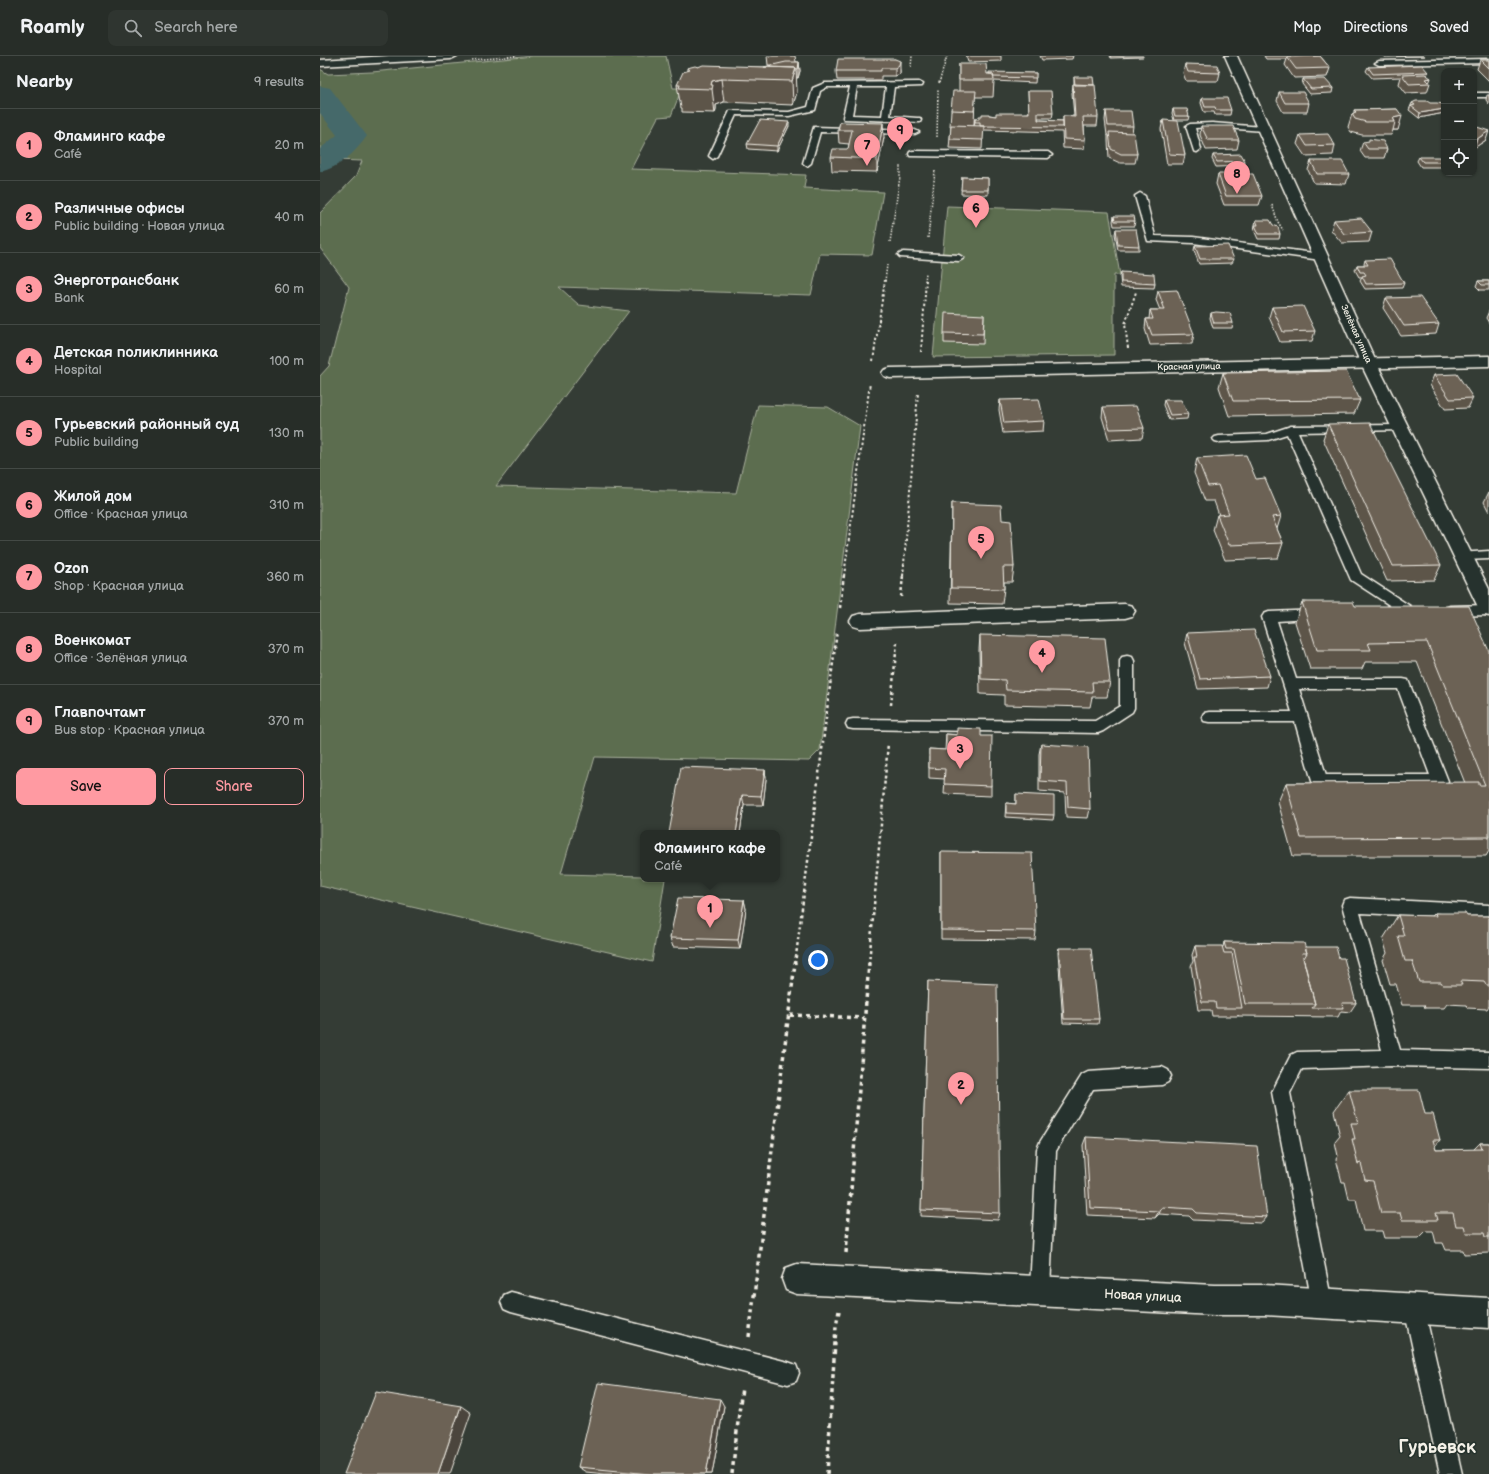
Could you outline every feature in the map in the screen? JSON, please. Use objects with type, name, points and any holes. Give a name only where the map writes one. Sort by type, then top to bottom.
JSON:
[{"type":"street","points":[[325,63],[451,56]]},
{"type":"street","name":"Зелёная улица","points":[[1231,56],[1369,364],[1489,609]]},
{"type":"street","name":"Красная улица","points":[[890,373],[1489,361]]},
{"type":"street","points":[[860,621],[1125,611]]},
{"type":"street","name":"Новая улица","points":[[797,1279],[1040,1290],[1214,1300],[1264,1300],[1489,1313]]},
{"type":"lane","points":[[1379,63],[1489,61]]},
{"type":"lane","points":[[713,156],[733,112],[789,114],[812,108],[816,90],[826,85],[890,86],[919,84]]},
{"type":"lane","points":[[854,85],[847,116],[917,120]]},
{"type":"lane","points":[[886,118],[890,86]]},
{"type":"lane","points":[[1477,95],[1489,94]]},
{"type":"lane","points":[[1196,149],[1190,126],[1212,125],[1263,128]]},
{"type":"lane","points":[[807,163],[817,129],[915,132]]},
{"type":"lane","points":[[913,154],[1048,155]]},
{"type":"lane","points":[[1140,196],[1151,239],[1193,240],[1321,257]]},
{"type":"lane","points":[[903,255],[959,258]]},
{"type":"lane","points":[[1219,439],[1268,437],[1292,429],[1400,428]]},
{"type":"lane","points":[[1292,429],[1356,577],[1408,612]]},
{"type":"lane","points":[[1464,556],[1489,554]]},
{"type":"lane","points":[[1436,611],[1489,609]]},
{"type":"lane","points":[[1384,612],[1422,611]]},
{"type":"lane","points":[[1290,684],[1403,684],[1440,781],[1320,781],[1269,617],[1331,614]]},
{"type":"lane","points":[[853,724],[1098,727],[1127,708],[1127,661]]},
{"type":"lane","points":[[1209,717],[1301,717]]},
{"type":"lane","points":[[1393,1058],[1350,905],[1489,912]]},
{"type":"lane","points":[[1322,1303],[1281,1092],[1297,1061],[1393,1058],[1489,1060]]},
{"type":"lane","points":[[1040,1290],[1047,1148],[1088,1081],[1162,1076]]},
{"type":"lane","points":[[511,1302],[744,1363],[788,1373]]},
{"type":"lane","points":[[1414,1308],[1451,1474]]},
{"type":"path","points":[[909,85],[912,56]]},
{"type":"path","points":[[827,1474],[836,1326],[844,1282],[864,1018],[920,372],[927,256],[937,154],[938,83],[948,56]]},
{"type":"path","points":[[889,248],[900,177],[900,132]]},
{"type":"path","points":[[872,365],[887,263]]},
{"type":"path","points":[[1131,368],[1125,324],[1136,292]]},
{"type":"path","points":[[840,610],[870,381]]},
{"type":"path","points":[[732,1474],[744,1363],[752,1318],[790,1015],[800,918],[838,626]]},
{"type":"path","points":[[790,1015],[864,1018]]},
{"type":"green space","points":[[533,56],[666,56],[673,88],[682,88],[671,116],[658,117],[631,169],[806,175],[804,188],[883,192],[872,255],[820,254],[811,295],[559,287],[579,305],[629,311],[496,486],[736,493],[758,405],[828,407],[860,426],[820,750],[809,761],[595,757],[561,874],[640,876],[640,882],[665,882],[652,962],[320,886],[320,376],[329,366],[349,287],[320,248],[320,213],[356,176],[362,161],[333,160],[320,167],[320,69],[328,74],[372,72]]},
{"type":"green space","points":[[947,206],[1109,212],[1120,275],[1114,275],[1114,355],[933,357]]},
{"type":"building","points":[[1320,56],[1330,68],[1296,69],[1287,57]]},
{"type":"building","points":[[838,59],[895,59],[900,61],[899,65],[895,68],[881,68],[881,71],[836,71]]},
{"type":"building","points":[[1480,60],[1489,60],[1489,69]]},
{"type":"building","points":[[786,62],[799,62],[798,69],[764,67]]},
{"type":"building","points":[[959,64],[986,64],[987,74],[993,74],[994,80],[959,80]]},
{"type":"building","points":[[1185,64],[1217,65],[1220,73],[1188,72]]},
{"type":"building","points":[[703,65],[796,68],[792,81],[721,79],[712,81],[712,89],[679,88],[680,85],[677,85],[683,72],[690,70],[687,68]]},
{"type":"building","points":[[1422,65],[1428,72],[1373,74],[1368,67]]},
{"type":"building","points":[[989,72],[1036,73],[1036,78],[993,77],[993,74],[989,74]]},
{"type":"building","points":[[1425,74],[1431,78],[1426,79],[1430,83],[1409,84],[1402,75]]},
{"type":"building","points":[[1074,77],[1093,77],[1094,85],[1075,85]]},
{"type":"building","points":[[1303,79],[1325,79],[1333,88],[1311,89]]},
{"type":"building","points":[[1073,84],[1095,85],[1098,117],[1083,117],[1085,140],[1064,139],[1063,116],[1075,117]]},
{"type":"building","points":[[953,91],[976,91],[974,111],[951,110]]},
{"type":"building","points":[[1028,91],[1051,91],[1053,113],[1038,113],[1038,120],[1063,121],[1063,127],[980,126],[980,122],[975,122],[975,119],[979,119],[979,116],[982,116],[982,114],[996,116],[996,113],[1029,113]]},
{"type":"building","points":[[1279,92],[1303,92],[1309,103],[1285,103]]},
{"type":"building","points":[[1202,98],[1227,98],[1231,110],[1216,110],[1215,107],[1205,107]]},
{"type":"building","points":[[1416,101],[1427,101],[1430,103],[1441,104],[1441,110],[1420,113],[1411,106],[1415,105],[1412,103]]},
{"type":"building","points":[[1173,109],[1187,109],[1189,116],[1175,116]]},
{"type":"building","points":[[1397,109],[1402,116],[1393,118],[1395,122],[1366,122],[1355,119],[1352,114],[1356,112],[1354,110]]},
{"type":"building","points":[[1106,111],[1131,111],[1133,126],[1108,126]]},
{"type":"building","points":[[760,120],[789,122],[777,146],[747,144]]},
{"type":"building","points":[[1163,120],[1178,121],[1185,155],[1169,154]]},
{"type":"building","points":[[840,122],[883,123],[877,159],[831,157],[833,149],[848,149],[852,130],[838,130]]},
{"type":"building","points":[[951,125],[984,126],[983,140],[950,139]]},
{"type":"building","points":[[1201,126],[1233,126],[1239,140],[1208,140]]},
{"type":"building","points":[[1477,127],[1489,131],[1477,139]]},
{"type":"building","points":[[1109,132],[1134,133],[1137,154],[1121,154],[1111,149]]},
{"type":"building","points":[[1328,134],[1335,145],[1307,146],[1300,135]]},
{"type":"building","points":[[1369,139],[1383,141],[1387,149],[1368,149],[1363,142],[1369,141]]},
{"type":"building","points":[[1241,154],[1245,161],[1217,162],[1213,155]]},
{"type":"building","points":[[1419,157],[1439,157],[1441,160],[1441,162],[1423,162]]},
{"type":"building","points":[[1311,161],[1342,161],[1349,174],[1317,174]]},
{"type":"building","points":[[1218,174],[1253,174],[1262,196],[1226,196]]},
{"type":"building","points":[[962,177],[988,178],[988,190],[961,190]]},
{"type":"building","points":[[1114,216],[1134,216],[1135,221],[1115,221]]},
{"type":"building","points":[[1361,218],[1372,232],[1344,234],[1334,220]]},
{"type":"building","points":[[1256,220],[1270,220],[1273,225],[1278,227],[1280,234],[1259,234],[1255,225],[1258,225]]},
{"type":"building","points":[[1116,229],[1136,229],[1139,246],[1118,245]]},
{"type":"building","points":[[1228,245],[1234,259],[1200,259],[1195,246]]},
{"type":"building","points":[[1390,259],[1404,283],[1366,284],[1362,276],[1366,275],[1364,272],[1360,272],[1357,265],[1368,265],[1365,260]]},
{"type":"building","points":[[1121,272],[1154,274],[1155,284],[1121,282]]},
{"type":"building","points":[[1478,281],[1489,281],[1489,285],[1482,285]]},
{"type":"building","points":[[1177,290],[1194,334],[1152,335],[1146,319],[1153,319],[1150,310],[1165,310],[1158,291]]},
{"type":"building","points":[[1420,297],[1439,324],[1404,326],[1386,298]]},
{"type":"building","points":[[1303,306],[1315,331],[1283,332],[1272,307]]},
{"type":"building","points":[[945,313],[984,315],[983,334],[944,333]]},
{"type":"building","points":[[1211,313],[1230,313],[1233,323],[1214,323]]},
{"type":"building","points":[[1346,371],[1360,400],[1233,401],[1223,373]]},
{"type":"building","points":[[1457,374],[1473,398],[1450,399],[1434,375]]},
{"type":"building","points":[[1039,399],[1044,421],[1004,423],[1000,400]]},
{"type":"building","points":[[1164,400],[1181,400],[1188,414],[1170,415]]},
{"type":"building","points":[[1136,406],[1144,428],[1110,429],[1103,407]]},
{"type":"building","points":[[1370,423],[1441,565],[1393,566],[1328,424]]},
{"type":"building","points":[[1246,455],[1256,479],[1265,478],[1281,516],[1272,517],[1283,543],[1229,545],[1217,515],[1229,514],[1218,485],[1208,486],[1197,458]]},
{"type":"building","points":[[952,503],[1001,505],[1002,520],[1011,521],[1014,567],[1003,567],[1004,589],[951,588]]},
{"type":"building","points":[[1302,602],[1353,602],[1355,606],[1469,606],[1489,651],[1489,837],[1301,838],[1286,783],[1479,782],[1479,785],[1485,785],[1427,642],[1368,643],[1371,650],[1317,650]]},
{"type":"building","points":[[1254,630],[1270,676],[1200,679],[1187,633]]},
{"type":"building","points":[[980,635],[1105,638],[1110,682],[1092,682],[1093,692],[1006,690],[1005,680],[981,679]]},
{"type":"building","points":[[957,728],[981,729],[981,736],[992,736],[991,786],[944,784],[945,769],[929,768],[929,749],[946,750],[946,734],[957,735]]},
{"type":"building","points":[[1041,744],[1088,747],[1090,809],[1068,807],[1067,783],[1040,781]]},
{"type":"building","points":[[681,767],[765,770],[761,796],[742,795],[736,830],[670,830]]},
{"type":"building","points":[[1016,794],[1054,796],[1054,815],[1006,813],[1006,803],[1016,804]]},
{"type":"building","points":[[941,852],[1032,853],[1036,931],[941,930]]},
{"type":"building","points":[[678,898],[744,900],[738,940],[670,938]]},
{"type":"building","points":[[1435,913],[1465,913],[1467,916],[1489,916],[1489,985],[1486,985],[1484,982],[1460,981],[1462,985],[1443,985],[1441,982],[1419,982],[1412,961],[1405,961],[1398,936],[1404,936],[1398,915],[1436,916]]},
{"type":"building","points":[[1224,942],[1304,943],[1307,953],[1302,953],[1315,1004],[1245,1004],[1234,949],[1226,949]]},
{"type":"building","points":[[1195,946],[1222,946],[1224,953],[1232,953],[1242,1008],[1216,1008],[1215,1002],[1202,1002],[1194,957],[1197,957]]},
{"type":"building","points":[[1305,947],[1336,947],[1339,958],[1344,958],[1356,1003],[1342,1003],[1343,1008],[1312,1008],[1315,1004],[1303,958],[1307,953]]},
{"type":"building","points":[[1059,948],[1091,948],[1099,1019],[1064,1019]]},
{"type":"building","points":[[928,981],[997,984],[1000,1213],[921,1210]]},
{"type":"building","points":[[1349,1090],[1419,1090],[1425,1114],[1433,1114],[1440,1140],[1433,1140],[1436,1150],[1482,1149],[1480,1143],[1489,1143],[1489,1237],[1485,1237],[1484,1233],[1466,1233],[1464,1226],[1456,1226],[1453,1213],[1436,1213],[1438,1220],[1402,1220],[1400,1213],[1381,1213],[1373,1181],[1365,1180],[1361,1163],[1358,1164],[1352,1139],[1355,1139],[1351,1123],[1358,1123]]},
{"type":"building","points":[[1086,1137],[1257,1146],[1267,1217],[1197,1213],[1193,1209],[1162,1207],[1159,1211],[1090,1208]]},
{"type":"building","points":[[598,1383],[720,1399],[706,1474],[650,1474],[578,1467]]},
{"type":"building","points":[[376,1392],[461,1406],[438,1474],[344,1474]]},
{"type":"waterway","points":[[320,94],[352,136],[339,150],[320,163]]},
{"type":"place","name":"Главпочтамт","points":[[900,150]]},
{"type":"place","name":"Ozon","points":[[867,166]]},
{"type":"place","name":"Военкомат","points":[[1237,194]]},
{"type":"place","name":"Жилой дом","points":[[976,228]]},
{"type":"place","name":"Гурьевский районный суд","points":[[981,559]]},
{"type":"place","name":"Детская поликлинника","points":[[1042,673]]},
{"type":"place","name":"Энерготрансбанк","points":[[960,769]]},
{"type":"place","name":"Фламинго кафе","points":[[710,928]]},
{"type":"place","name":"Различные офисы","points":[[961,1105]]},
{"type":"district","name":"Гурьевск","points":[[1437,1447]]}]
